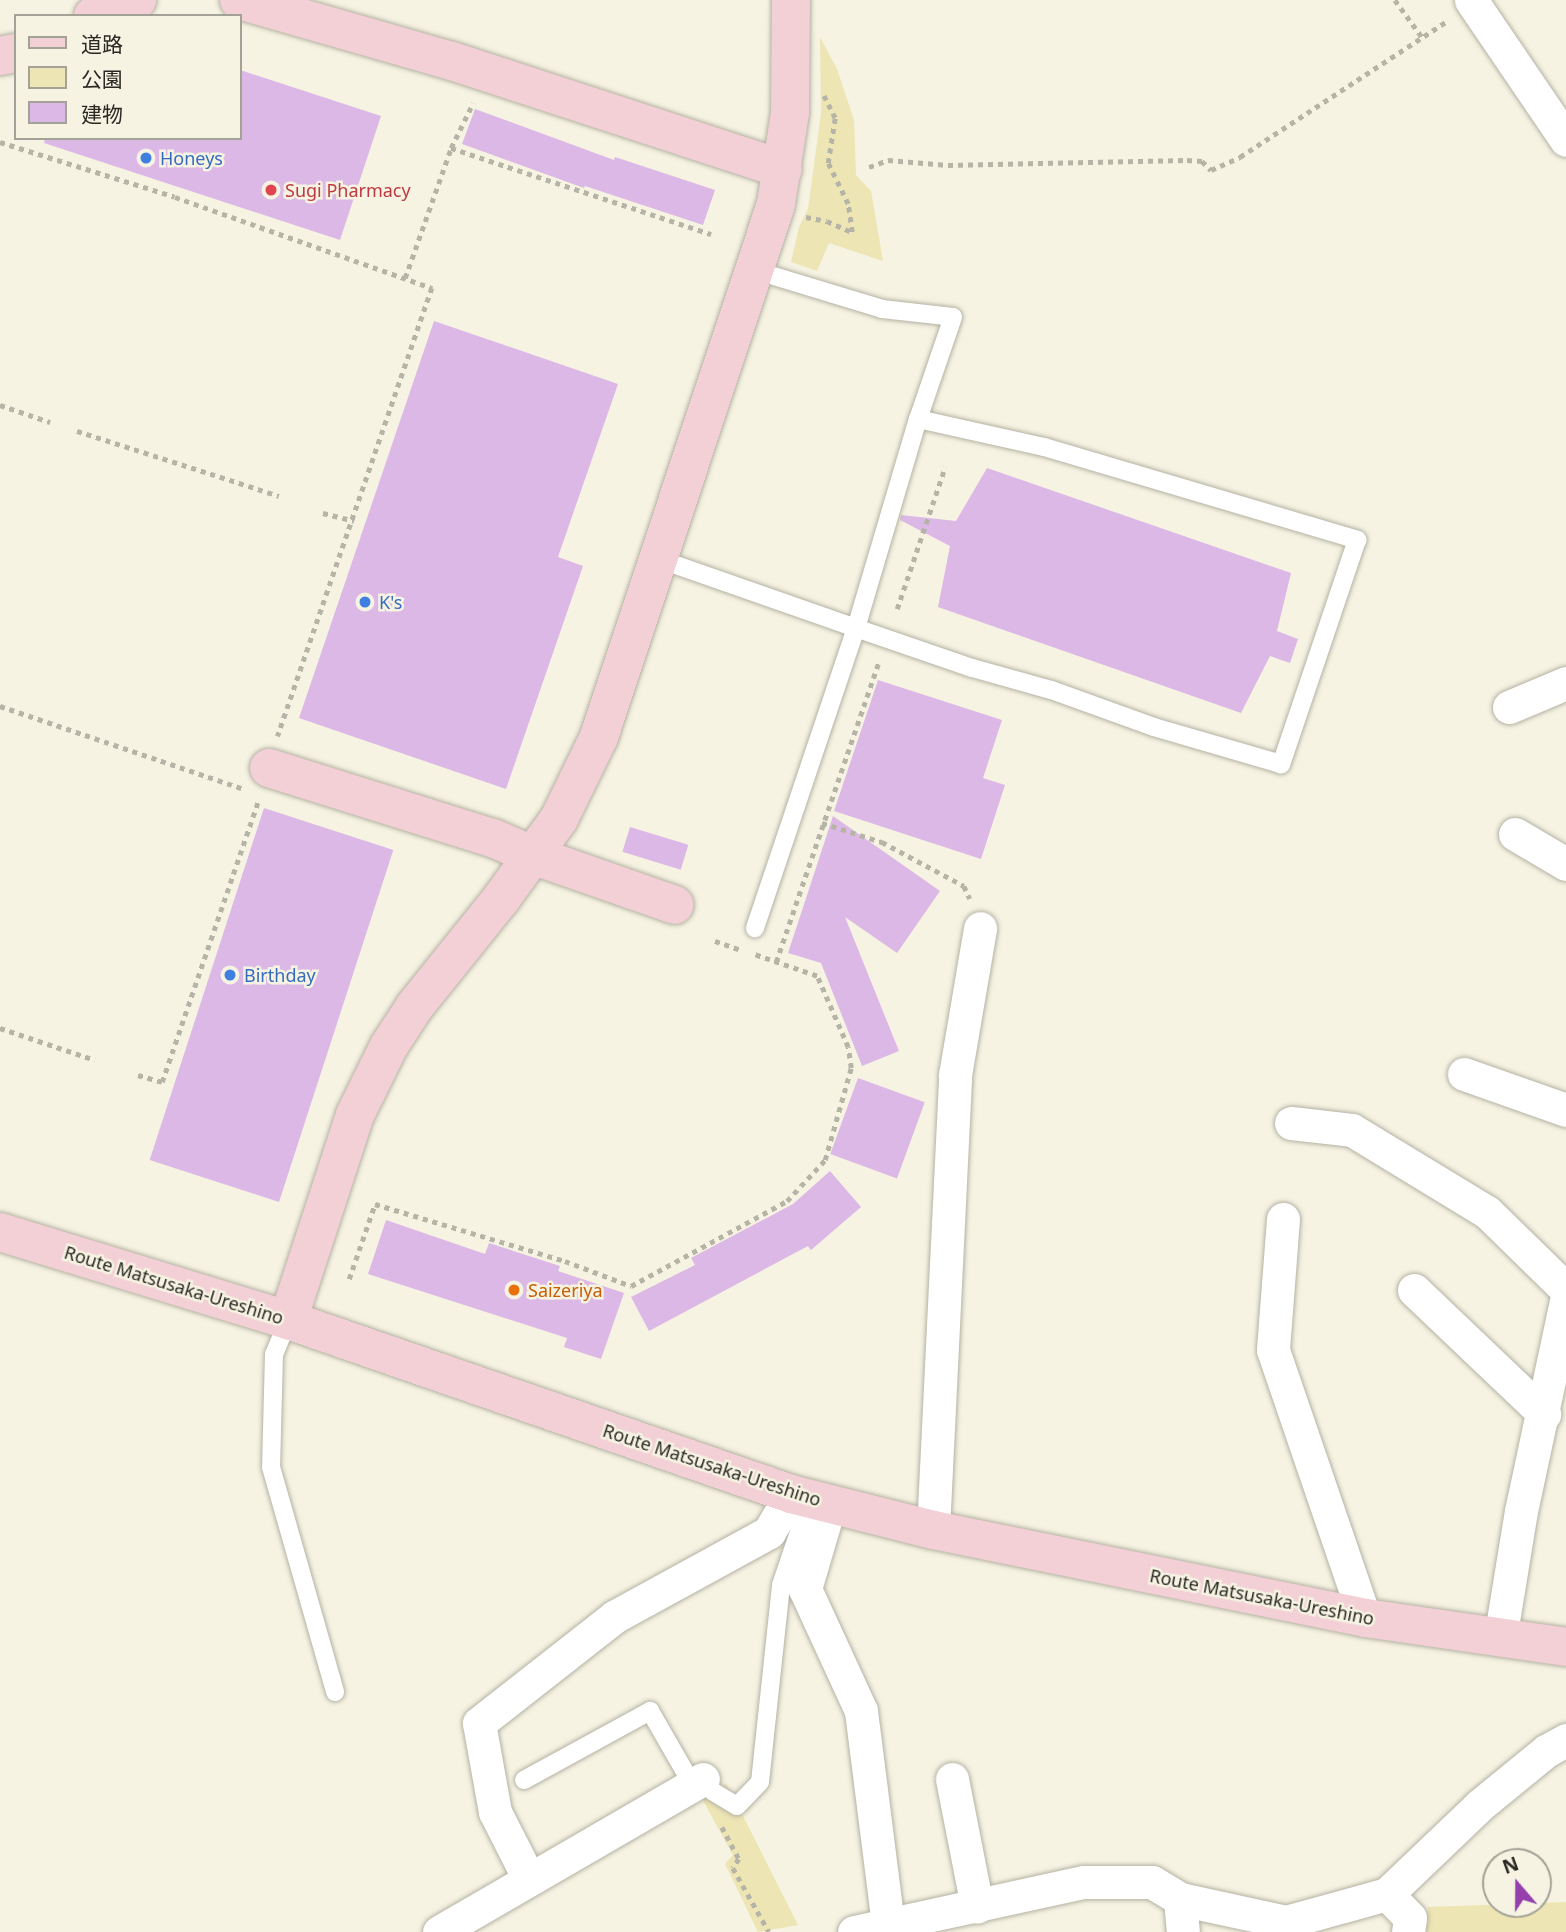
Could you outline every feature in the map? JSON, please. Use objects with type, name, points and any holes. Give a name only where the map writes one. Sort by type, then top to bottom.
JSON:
[{"type":"street","points":[[98,14],[137,0]]},
{"type":"street","points":[[239,0],[452,61],[783,169]]},
{"type":"street","points":[[288,1320],[355,1115],[389,1046],[415,1006],[501,900],[559,819],[598,737],[776,204],[790,112],[790,0]]},
{"type":"street","points":[[1472,2],[1566,140]]},
{"type":"street","points":[[1509,707],[1566,683]]},
{"type":"street","points":[[265,781],[492,838],[531,855],[674,905]]},
{"type":"street","points":[[1515,834],[1566,864]]},
{"type":"street","points":[[933,1530],[955,1074],[980,928]]},
{"type":"street","points":[[1464,1074],[1566,1110]]},
{"type":"street","points":[[1292,1123],[1352,1130],[1487,1212],[1566,1289]]},
{"type":"street","points":[[1283,1219],[1273,1350],[1365,1618]]},
{"type":"street","name":"Route Matsusaka-Ureshino","points":[[0,1232],[288,1320],[810,1499],[933,1530],[1365,1618],[1566,1647]]},
{"type":"street","points":[[1414,1290],[1544,1414]]},
{"type":"street","points":[[1500,1639],[1521,1511],[1544,1414],[1566,1301]]},
{"type":"street","points":[[529,1879],[495,1812],[479,1723],[614,1617],[769,1532],[810,1499]]},
{"type":"street","points":[[810,1499],[805,1589],[862,1711],[875,1929],[1084,1882],[1152,1882],[1180,1899],[1286,1922],[1387,1894],[1480,1805],[1546,1751],[1566,1740]]},
{"type":"street","points":[[952,1779],[977,1907]]},
{"type":"street","points":[[439,1932],[529,1879],[702,1785]]},
{"type":"street","points":[[1387,1894],[1410,1918],[1408,1932]]},
{"type":"street","points":[[1180,1899],[1182,1932]]},
{"type":"lane","points":[[754,270],[883,309],[953,317],[918,419],[856,628],[755,928]]},
{"type":"lane","points":[[656,558],[972,668],[1051,690],[1154,727],[1281,764],[1357,540],[1044,447],[918,419]]},
{"type":"lane","points":[[288,1320],[274,1354],[271,1467],[335,1692]]},
{"type":"lane","points":[[524,1780],[650,1711],[702,1785],[737,1807],[760,1782],[780,1585],[810,1499]]},
{"type":"path","points":[[1395,0],[1422,37]]},
{"type":"path","points":[[869,167],[888,160],[948,165],[1186,160],[1202,161],[1211,170],[1240,157],[1472,2]]},
{"type":"path","points":[[795,215],[827,221],[852,232],[848,204],[828,163],[835,118],[822,92]]},
{"type":"path","points":[[405,278],[451,148],[477,96]]},
{"type":"path","points":[[0,142],[175,197],[432,288],[162,1082],[138,1075]]},
{"type":"path","points":[[451,148],[711,234]]},
{"type":"path","points":[[0,405],[50,422]]},
{"type":"path","points":[[77,431],[279,496]]},
{"type":"path","points":[[897,609],[945,467]]},
{"type":"path","points":[[323,513],[354,521]]},
{"type":"path","points":[[776,962],[882,652]]},
{"type":"path","points":[[0,706],[265,781]]},
{"type":"path","points":[[822,823],[883,842],[964,886],[980,928]]},
{"type":"path","points":[[349,1279],[376,1203],[565,1261],[631,1286],[787,1201],[825,1160],[851,1068],[848,1047],[817,976],[715,941]]},
{"type":"path","points":[[0,1028],[95,1060]]},
{"type":"path","points":[[702,1785],[739,1859],[733,1868],[769,1932]]},
{"type":"green space","points":[[820,37],[837,69],[854,120],[856,175],[871,191],[883,261],[829,243],[817,271],[791,262],[799,227],[808,209],[821,113]]},
{"type":"green space","points":[[726,1784],[798,1925],[758,1932],[725,1864],[733,1855],[701,1797]]},
{"type":"green space","points":[[1566,1902],[1566,1932],[1424,1932],[1428,1907],[1482,1905],[1482,1918],[1552,1918],[1552,1903]]},
{"type":"building","points":[[242,71],[381,116],[340,240],[44,143],[45,140],[242,140]]},
{"type":"building","points":[[475,109],[614,160],[615,157],[715,190],[703,225],[585,186],[584,188],[462,144]]},
{"type":"building","points":[[434,321],[618,384],[558,557],[583,566],[506,789],[299,718]]},
{"type":"building","points":[[987,468],[1291,573],[1277,631],[1298,639],[1290,663],[1270,656],[1241,713],[938,607],[950,546],[900,520],[901,515],[956,521]]},
{"type":"building","points":[[878,680],[1002,720],[983,778],[1005,785],[981,859],[834,811]]},
{"type":"building","points":[[264,808],[393,850],[279,1202],[150,1160]]},
{"type":"building","points":[[833,816],[940,891],[897,953],[845,917],[899,1051],[862,1066],[821,963],[788,953]]},
{"type":"building","points":[[630,827],[688,845],[681,870],[622,852]]},
{"type":"building","points":[[858,1078],[925,1102],[897,1178],[830,1154]]},
{"type":"building","points":[[830,1171],[861,1207],[811,1250],[808,1246],[649,1331],[631,1297],[695,1265],[691,1258],[793,1204]]},
{"type":"building","points":[[386,1220],[485,1254],[489,1243],[560,1266],[558,1271],[624,1293],[601,1359],[564,1347],[567,1338],[368,1274]]},
{"type":"place","name":"Honeys","points":[[146,158]]},
{"type":"place","name":"Sugi Pharmacy","points":[[271,190]]},
{"type":"place","name":"K's","points":[[365,602]]},
{"type":"place","name":"Birthday","points":[[230,975]]},
{"type":"place","name":"Saizeriya","points":[[514,1290]]}]
